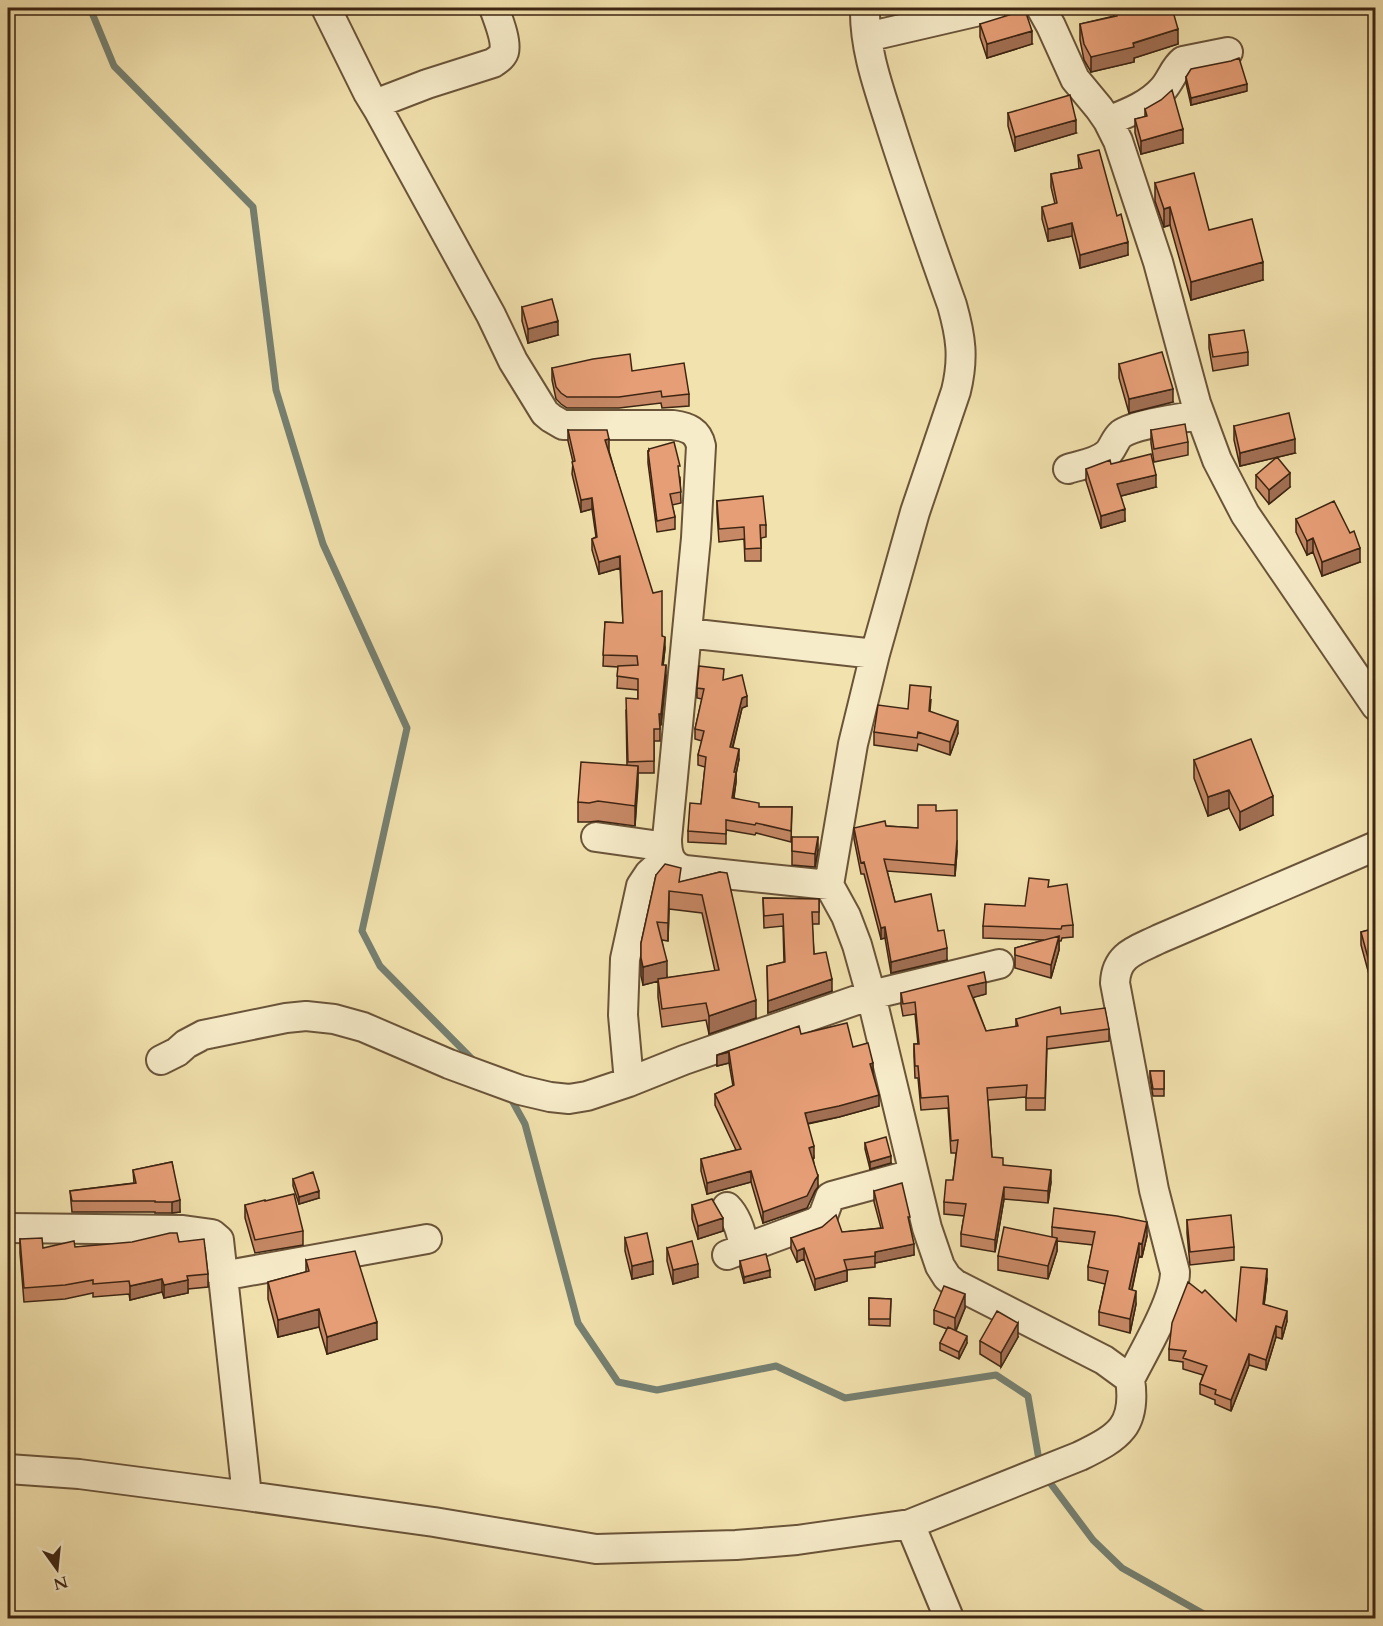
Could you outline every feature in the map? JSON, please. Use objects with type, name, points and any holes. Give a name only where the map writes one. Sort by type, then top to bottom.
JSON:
[{"type":"street","points":[[326,8],[368,93],[491,315],[513,361],[550,418],[563,425],[673,425],[687,427],[699,438],[701,446],[696,538],[668,852],[672,862],[678,868],[685,870],[830,885]]},
{"type":"street","points":[[375,104],[427,84],[493,63],[501,57],[504,51],[503,35],[495,8]]},
{"type":"street","points":[[865,8],[867,37],[877,82],[956,320],[962,353],[961,372],[956,391],[915,512],[875,654],[853,744],[830,885],[846,916],[857,945],[927,1228],[940,1266],[955,1284],[1104,1360],[1130,1379]]},
{"type":"street","points":[[867,37],[992,8]]},
{"type":"street","points":[[1041,8],[1052,26],[1075,79],[1108,121],[1124,159],[1158,262],[1200,415],[1217,460],[1245,514],[1376,706]]},
{"type":"street","points":[[1108,121],[1153,99],[1168,83],[1183,61],[1228,52]]},
{"type":"street","points":[[1068,469],[1102,458],[1119,436],[1128,431],[1200,415]]},
{"type":"street","points":[[687,633],[875,654]]},
{"type":"street","points":[[596,837],[668,852]]},
{"type":"street","points":[[8,1469],[79,1474],[247,1496],[596,1549],[736,1545],[797,1540],[910,1524],[1080,1456],[1100,1446],[1119,1431],[1128,1420],[1131,1408],[1130,1379],[1175,1284],[1175,1272],[1154,1190],[1115,983],[1115,975],[1121,961],[1130,952],[1376,846]]},
{"type":"street","points":[[629,1082],[623,1015],[625,959],[642,886],[668,852]]},
{"type":"street","points":[[161,1060],[203,1035],[306,1016],[334,1019],[363,1027],[449,1064],[520,1090],[569,1099],[587,1096],[629,1082],[684,1060],[871,995],[999,964]]},
{"type":"street","points":[[727,1207],[732,1212],[743,1240],[736,1251],[816,1222],[823,1216],[832,1196],[914,1174]]},
{"type":"street","points":[[8,1228],[183,1230],[212,1234],[219,1240],[247,1496]]},
{"type":"street","points":[[222,1276],[427,1239]]},
{"type":"street","points":[[910,1524],[949,1618]]},
{"type":"building","points":[[1115,8],[1172,8],[1178,29],[1133,43],[1134,47],[1091,57],[1084,44],[1080,24],[1117,16]]},
{"type":"building","points":[[1025,10],[1032,31],[987,44],[980,24]]},
{"type":"building","points":[[1239,58],[1247,84],[1191,98],[1186,77],[1191,69]]},
{"type":"building","points":[[1172,90],[1183,129],[1141,141],[1135,119],[1147,116],[1145,109],[1161,100]]},
{"type":"building","points":[[1070,95],[1076,120],[1015,137],[1008,113]]},
{"type":"building","points":[[1099,150],[1117,216],[1121,214],[1128,242],[1080,255],[1072,223],[1048,229],[1042,207],[1057,203],[1051,174],[1082,168],[1078,155]]},
{"type":"building","points":[[1194,173],[1209,230],[1252,219],[1263,262],[1191,282],[1170,207],[1164,209],[1155,183]]},
{"type":"building","points":[[552,299],[558,321],[528,329],[522,307]]},
{"type":"building","points":[[1244,330],[1248,352],[1213,357],[1209,335]]},
{"type":"building","points":[[1162,352],[1173,389],[1129,399],[1119,364]]},
{"type":"building","points":[[630,354],[632,371],[684,363],[689,394],[662,397],[661,391],[619,397],[567,397],[556,387],[552,368]]},
{"type":"building","points":[[1289,413],[1295,439],[1240,453],[1234,426]]},
{"type":"building","points":[[1185,424],[1188,442],[1154,449],[1151,430]]},
{"type":"building","points":[[568,430],[607,430],[609,439],[605,440],[653,593],[662,591],[662,636],[665,637],[662,665],[666,665],[661,714],[659,714],[660,729],[654,729],[654,761],[628,762],[626,698],[638,699],[638,679],[617,676],[618,666],[638,665],[637,656],[603,655],[605,622],[623,623],[620,556],[599,562],[592,539],[597,537],[592,498],[581,500],[572,462],[575,461]]},
{"type":"building","points":[[674,442],[680,466],[678,466],[681,492],[670,494],[675,517],[657,521],[648,451]]},
{"type":"building","points":[[1151,454],[1156,475],[1117,484],[1125,509],[1101,516],[1086,469],[1110,460],[1111,464]]},
{"type":"building","points":[[1277,457],[1290,473],[1269,490],[1256,475]]},
{"type":"building","points":[[763,496],[766,525],[760,525],[761,548],[745,549],[744,527],[719,529],[717,501]]},
{"type":"building","points":[[1334,501],[1350,533],[1354,531],[1360,548],[1322,562],[1313,538],[1307,541],[1296,519]]},
{"type":"building","points":[[699,666],[724,669],[723,680],[742,675],[747,696],[742,698],[730,747],[739,749],[732,798],[759,803],[759,807],[792,807],[791,831],[756,823],[755,825],[726,820],[726,834],[688,831],[690,803],[701,804],[706,757],[698,755],[704,731],[695,729],[704,689],[697,688]]},
{"type":"building","points":[[910,685],[931,687],[929,711],[958,721],[950,742],[918,732],[917,738],[874,732],[878,705],[908,709]]},
{"type":"building","points":[[1251,739],[1273,796],[1240,812],[1229,790],[1208,797],[1194,760]]},
{"type":"building","points":[[581,762],[638,766],[635,806],[598,801],[578,802]]},
{"type":"building","points":[[918,805],[936,805],[936,811],[957,810],[955,865],[884,859],[895,902],[931,894],[938,931],[944,930],[947,948],[891,962],[885,927],[881,928],[864,862],[861,863],[854,828],[885,821],[886,826],[918,828]]},
{"type":"building","points":[[792,837],[818,837],[815,854],[792,851]]},
{"type":"building","points":[[665,864],[681,868],[679,882],[720,872],[727,873],[756,1000],[709,1016],[706,1003],[662,1009],[658,979],[719,970],[702,895],[669,891],[668,923],[657,922],[667,961],[643,967],[641,943],[656,875]]},
{"type":"building","points":[[1029,878],[1049,880],[1048,887],[1067,884],[1073,925],[1062,926],[1061,929],[983,926],[985,904],[1025,906]]},
{"type":"building","points":[[763,898],[819,899],[819,912],[812,912],[814,954],[826,952],[832,979],[768,1001],[767,966],[785,962],[783,914],[764,916]]},
{"type":"building","points":[[1376,928],[1376,967],[1371,969],[1361,932]]},
{"type":"building","points":[[1059,936],[1051,965],[1015,955],[1015,948]]},
{"type":"building","points":[[984,972],[986,982],[968,986],[986,1031],[1018,1026],[1016,1019],[1060,1007],[1061,1014],[1105,1008],[1109,1029],[1047,1037],[1045,1098],[1026,1098],[1027,1085],[987,1088],[992,1157],[1003,1158],[1003,1165],[1051,1170],[1048,1191],[1004,1187],[995,1240],[961,1234],[966,1204],[944,1202],[946,1180],[953,1180],[958,1140],[951,1141],[948,1096],[921,1098],[918,1066],[915,1066],[914,1044],[919,1044],[915,1002],[903,1004],[901,993]]},
{"type":"building","points":[[847,1023],[853,1047],[868,1043],[873,1063],[870,1064],[879,1095],[805,1113],[814,1146],[809,1148],[818,1176],[807,1196],[763,1212],[751,1171],[707,1183],[701,1159],[741,1149],[715,1094],[734,1085],[729,1052],[717,1055],[799,1026],[801,1034]]},
{"type":"building","points":[[1150,1071],[1164,1071],[1164,1089],[1153,1089]]},
{"type":"building","points":[[886,1137],[891,1156],[870,1162],[865,1143]]},
{"type":"building","points":[[172,1162],[180,1200],[172,1202],[72,1201],[70,1191],[136,1183],[133,1170]]},
{"type":"building","points":[[313,1172],[319,1191],[299,1197],[293,1179]]},
{"type":"building","points":[[902,1183],[914,1244],[875,1252],[875,1256],[844,1260],[847,1270],[815,1279],[804,1248],[797,1251],[791,1238],[822,1227],[836,1215],[842,1232],[883,1228],[874,1191]]},
{"type":"building","points":[[294,1194],[303,1231],[255,1240],[245,1205]]},
{"type":"building","points":[[712,1199],[723,1218],[698,1226],[692,1205]]},
{"type":"building","points":[[1054,1208],[1147,1222],[1142,1244],[1139,1243],[1129,1289],[1136,1291],[1130,1319],[1099,1312],[1108,1271],[1088,1267],[1095,1232],[1052,1227]]},
{"type":"building","points":[[1231,1215],[1234,1247],[1190,1252],[1187,1220]]},
{"type":"building","points":[[1004,1227],[1057,1238],[1048,1266],[998,1256]]},
{"type":"building","points":[[177,1233],[179,1242],[204,1239],[208,1274],[187,1276],[188,1280],[164,1285],[162,1279],[130,1286],[129,1281],[93,1284],[93,1280],[24,1288],[20,1239],[42,1238],[43,1248],[74,1241],[75,1247],[132,1242]]},
{"type":"building","points":[[647,1233],[653,1261],[632,1266],[625,1238]]},
{"type":"building","points":[[692,1241],[698,1264],[673,1270],[667,1248]]},
{"type":"building","points":[[355,1251],[377,1322],[327,1337],[319,1309],[278,1320],[268,1282],[309,1271],[306,1260]]},
{"type":"building","points":[[766,1254],[770,1270],[744,1277],[740,1261]]},
{"type":"building","points":[[1241,1267],[1267,1269],[1263,1304],[1287,1311],[1282,1328],[1276,1326],[1266,1360],[1249,1354],[1231,1400],[1215,1394],[1216,1390],[1200,1384],[1207,1366],[1183,1358],[1186,1351],[1169,1349],[1172,1323],[1188,1282],[1202,1293],[1205,1290],[1236,1321]]},
{"type":"building","points":[[944,1286],[965,1294],[955,1318],[934,1310]]},
{"type":"building","points":[[869,1298],[891,1299],[890,1319],[869,1319]]},
{"type":"building","points":[[997,1311],[1018,1323],[1001,1353],[980,1341]]},
{"type":"building","points":[[948,1327],[967,1336],[959,1352],[940,1343]]},
{"type":"waterway","points":[[90,8],[114,66],[253,207],[276,390],[323,544],[407,728],[362,931],[380,966],[475,1062]]},
{"type":"waterway","points":[[510,1097],[525,1124],[578,1323],[618,1382],[657,1390],[776,1366],[845,1398],[996,1375],[1028,1396],[1040,1466]]},
{"type":"waterway","points":[[1045,1476],[1093,1540],[1122,1568],[1211,1618]]}]
